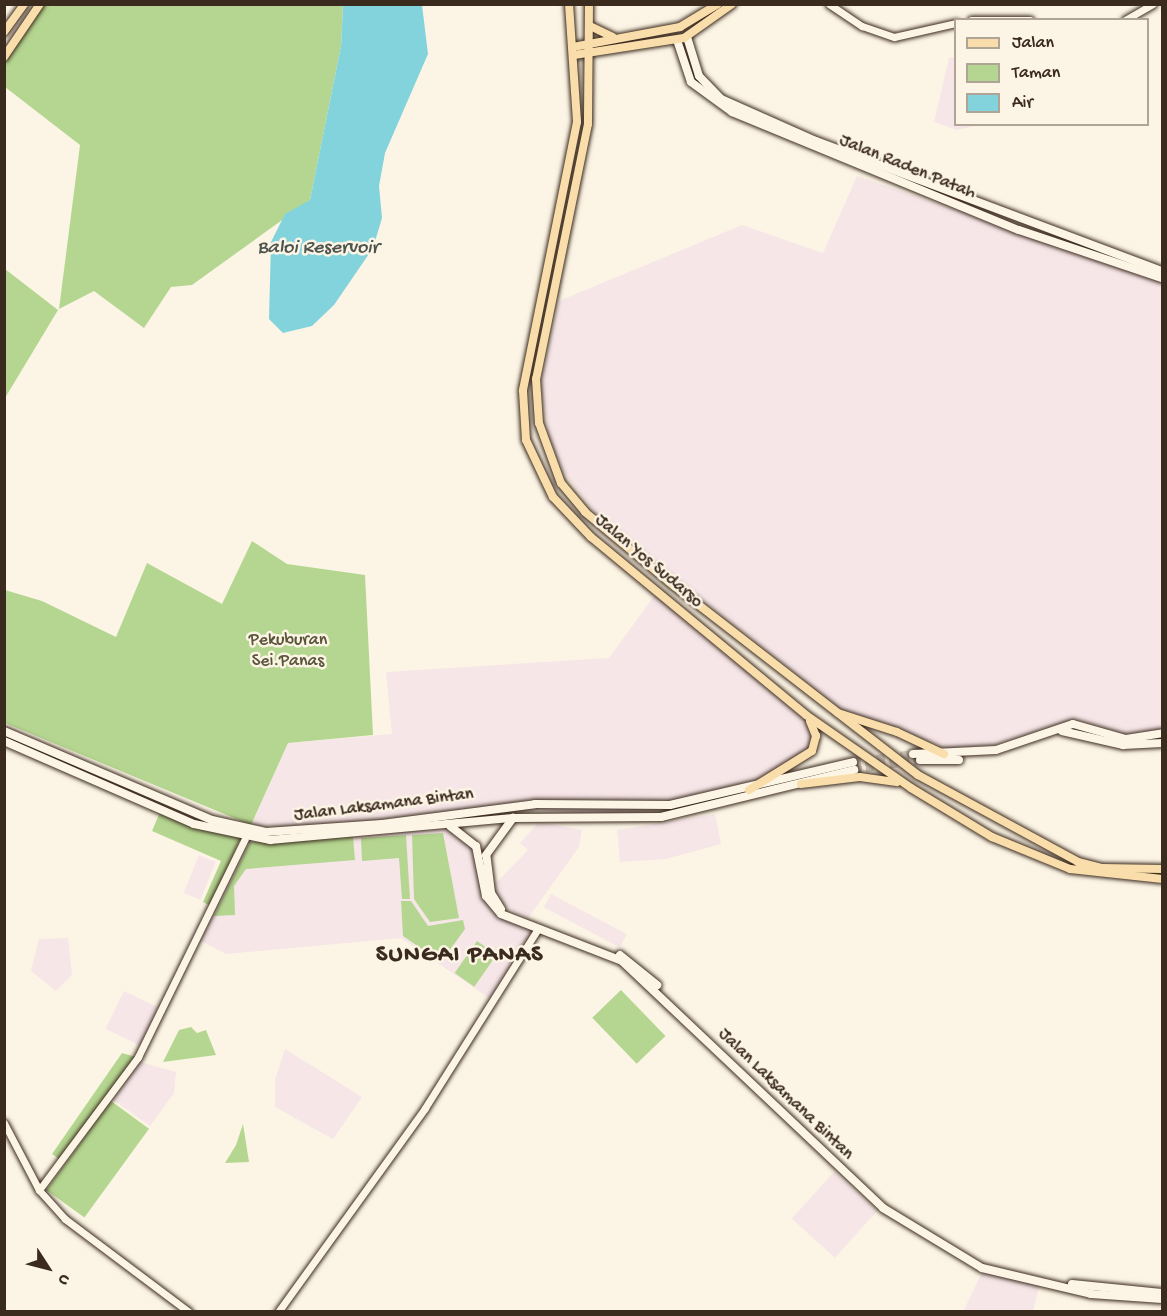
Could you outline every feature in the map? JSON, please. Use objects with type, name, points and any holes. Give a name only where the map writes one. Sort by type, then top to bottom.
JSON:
[{"type":"main road","points":[[4,32],[24,4]]},
{"type":"main road","points":[[4,57],[40,4]]},
{"type":"main road","name":"Jalan Yos Sudarso","points":[[569,4],[577,124],[525,371],[524,419],[529,448],[553,497],[591,537],[806,715],[911,788],[979,829],[1070,869],[1162,879]]},
{"type":"main road","name":"Jalan Yos Sudarso","points":[[589,4],[588,124],[536,379],[537,410],[561,483],[595,520],[774,666],[918,775],[987,814],[1087,865],[1162,869]]},
{"type":"main road","points":[[590,49],[618,38],[680,27],[718,4]]},
{"type":"main road","points":[[573,51],[677,40],[687,37],[732,4]]},
{"type":"main road","points":[[590,26],[618,38]]},
{"type":"main road","name":"Jalan Raden Patah","points":[[687,37],[694,66],[714,94],[815,144],[1162,271]]},
{"type":"main road","name":"Jalan Raden Patah","points":[[677,40],[691,82],[708,98],[1019,230],[1162,278]]},
{"type":"main road","points":[[1019,230],[1022,220]]},
{"type":"main road","points":[[535,322],[546,325]]},
{"type":"main road","points":[[764,679],[774,666]]},
{"type":"main road","points":[[834,712],[897,732],[944,754]]},
{"type":"main road","points":[[750,790],[812,751],[815,728],[806,715]]},
{"type":"main road","points":[[913,754],[996,750],[1072,724],[1126,739],[1162,733]]},
{"type":"main road","points":[[920,760],[1003,753],[1068,730],[1123,746],[1162,742]]},
{"type":"main road","name":"Jalan Laksamana Bintan","points":[[4,731],[212,820],[258,831],[382,824],[535,804],[600,808],[730,795],[854,766],[732,804],[660,818],[600,820],[513,818],[450,826],[245,839],[194,824],[4,741]]},
{"type":"main road","points":[[801,784],[881,777],[911,788]]},
{"type":"main road","points":[[730,795],[732,804]]},
{"type":"main road","points":[[600,808],[600,820]]},
{"type":"main road","points":[[979,829],[987,814]]},
{"type":"main road","name":"Jalan Laksamana Bintan","points":[[513,818],[486,855],[488,884],[498,906],[525,922],[619,954],[870,1193],[970,1258],[1085,1287],[1162,1293]]},
{"type":"main road","name":"Jalan Laksamana Bintan","points":[[450,826],[476,846],[489,902],[508,919],[614,957],[674,1005],[874,1201],[978,1267],[1022,1280],[1091,1294],[1162,1299]]},
{"type":"street","points":[[828,4],[862,26],[894,37],[954,23]]},
{"type":"street","points":[[1128,18],[1153,4]]},
{"type":"street","points":[[39,1190],[138,1057],[245,839]]},
{"type":"street","points":[[278,1311],[425,1108],[537,930]]},
{"type":"street","points":[[4,1124],[39,1190],[80,1232],[189,1311]]},
{"type":"shaded area","points":[[954,57],[954,126],[975,126],[957,130],[934,122],[949,58]]},
{"type":"shaded area","points":[[857,176],[1162,280],[1162,730],[1134,737],[1076,719],[961,754],[897,728],[856,721],[599,518],[563,471],[549,437],[541,385],[559,301],[742,225],[823,253]]},
{"type":"shaded area","points":[[657,592],[806,715],[815,744],[749,790],[649,807],[626,817],[540,810],[294,828],[251,825],[288,743],[392,734],[386,672],[609,658]]},
{"type":"shaded area","points":[[715,814],[721,844],[666,859],[620,862],[617,830]]},
{"type":"shaded area","points":[[539,822],[582,830],[579,847],[528,918],[506,908],[493,886],[528,850],[520,843]]},
{"type":"shaded area","points":[[450,826],[471,839],[496,910],[537,930],[495,1002],[401,938],[226,954],[199,940],[245,839]]},
{"type":"shaded area","points":[[199,855],[216,862],[200,900],[184,893]]},
{"type":"shaded area","points":[[551,894],[627,934],[620,948],[544,907]]},
{"type":"shaded area","points":[[68,938],[72,975],[56,991],[31,971],[39,939]]},
{"type":"shaded area","points":[[124,991],[159,1008],[141,1046],[106,1029]]},
{"type":"shaded area","points":[[285,1049],[362,1097],[333,1139],[275,1107],[275,1080]]},
{"type":"shaded area","points":[[140,1062],[176,1072],[174,1093],[150,1126],[113,1100]]},
{"type":"shaded area","points":[[834,1172],[877,1211],[835,1258],[792,1219]]},
{"type":"shaded area","points":[[983,1270],[1040,1283],[1033,1311],[963,1312]]},
{"type":"green space","points":[[37,5],[343,5],[341,46],[310,200],[192,285],[171,287],[144,328],[94,291],[59,309],[80,145],[5,87],[4,51]]},
{"type":"green space","points":[[5,269],[58,310],[5,398]]},
{"type":"green space","name":"Pekuburan Sei.Panas","points":[[252,541],[287,564],[365,575],[373,735],[288,743],[251,825],[5,723],[5,590],[42,601],[116,637],[147,563],[222,604]]},
{"type":"green space","points":[[163,805],[240,839],[211,906],[203,902],[221,861],[152,831]]},
{"type":"green space","points":[[443,833],[459,918],[430,922],[414,899],[412,835]]},
{"type":"green space","points":[[406,835],[410,899],[402,899],[399,858],[362,861],[361,838]]},
{"type":"green space","points":[[353,837],[355,860],[246,869],[234,886],[235,915],[214,916],[250,842]]},
{"type":"green space","points":[[401,901],[411,901],[428,926],[463,920],[465,929],[441,962],[403,936]]},
{"type":"green space","points":[[477,941],[497,955],[474,987],[455,973]]},
{"type":"green space","points":[[621,990],[665,1036],[637,1064],[592,1018]]},
{"type":"green space","points":[[191,1027],[197,1033],[206,1030],[216,1055],[163,1062],[179,1030]]},
{"type":"green space","points":[[122,1053],[136,1057],[62,1161],[52,1154]]},
{"type":"green space","points":[[111,1101],[149,1129],[84,1218],[46,1190]]},
{"type":"green space","points":[[243,1124],[249,1162],[225,1163],[236,1145]]},
{"type":"water","name":"Baloi Reservoir","points":[[343,5],[422,5],[428,54],[385,153],[379,186],[382,218],[373,248],[334,305],[312,326],[283,333],[269,319],[271,242],[285,214],[310,200],[341,46]]},
{"type":"tunnel","points":[[853,762],[913,754]]},
{"type":"tunnel","points":[[854,770],[920,760]]},
{"type":"district","name":"SUNGAI PANAS","points":[[460,956]]}]
